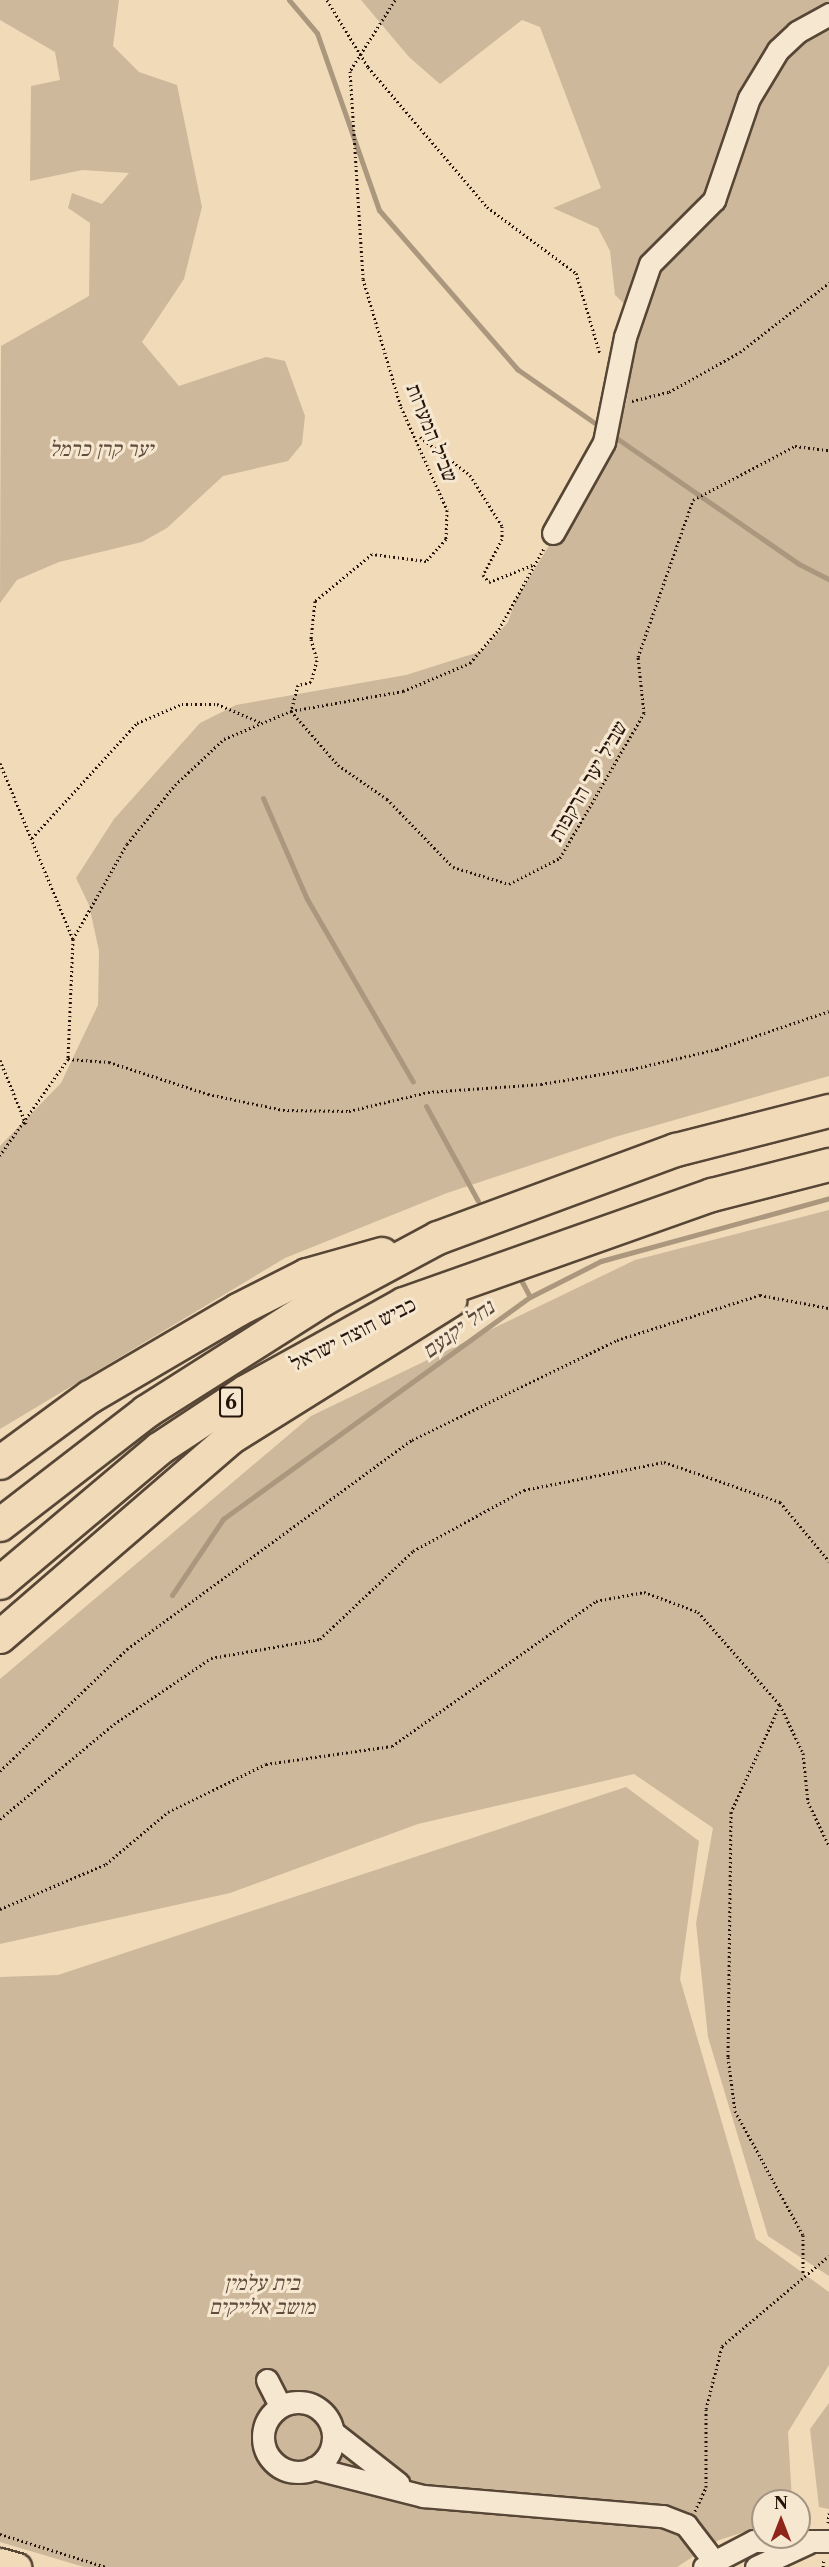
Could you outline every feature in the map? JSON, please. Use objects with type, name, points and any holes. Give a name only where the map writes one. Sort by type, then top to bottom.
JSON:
[{"type":"highway","name":"כביש חוצה ישראל","points":[[0,1525],[146,1413],[324,1299],[438,1238],[676,1150],[829,1111]]},
{"type":"highway","name":"כביש חוצה ישראל","points":[[0,1583],[159,1449],[247,1391],[404,1304],[495,1274],[711,1195],[829,1165]]},
{"type":"highway","points":[[0,1463],[90,1397],[238,1310],[307,1275],[438,1238]]},
{"type":"highway","points":[[0,1637],[229,1439],[495,1274]]},
{"type":"main road","points":[[0,2562],[17,2567]]},
{"type":"street","points":[[553,533],[604,442],[625,337],[650,264],[714,200],[749,98],[778,50],[797,32],[829,14]]},
{"type":"street","points":[[267,2380],[280,2406]]},
{"type":"street","points":[[423,2496],[390,2479],[333,2432],[313,2405],[280,2406],[264,2424],[270,2458],[290,2471],[313,2468],[423,2496],[639,2513],[686,2524],[708,2563],[754,2541],[823,2540]]},
{"type":"street","points":[[313,2468],[328,2454],[333,2432]]},
{"type":"street","points":[[756,2567],[823,2540]]},
{"type":"path","points":[[327,0],[360,54],[487,207],[576,273],[602,359]]},
{"type":"path","name":"שביל המערות","points":[[291,711],[298,685],[311,682],[317,660],[311,639],[315,601],[351,566],[372,554],[426,561],[446,538],[447,510],[418,436],[401,407],[363,279],[350,71],[395,0]]},
{"type":"path","points":[[611,407],[669,392],[740,352],[829,283]]},
{"type":"path","points":[[418,436],[470,475],[502,526],[502,539],[483,575],[489,582],[536,564]]},
{"type":"path","name":"שביל יער הרקפות","points":[[291,711],[338,765],[387,799],[453,867],[509,884],[560,858],[644,713],[638,657],[693,500],[795,446],[829,450]]},
{"type":"path","points":[[73,939],[127,844],[175,785],[224,739],[291,711],[403,692],[470,663],[500,629],[553,533]]},
{"type":"path","points":[[32,838],[137,723],[182,704],[217,704],[262,723]]},
{"type":"path","points":[[0,763],[73,939],[68,1059],[26,1124],[0,1155]]},
{"type":"path","points":[[68,1059],[109,1062],[208,1094],[283,1110],[349,1111],[438,1090],[541,1084],[633,1069],[717,1049],[829,1011]]},
{"type":"path","points":[[0,1060],[26,1124]]},
{"type":"path","points":[[0,1771],[127,1649],[412,1440],[617,1340],[760,1295],[829,1308]]},
{"type":"path","points":[[0,1820],[114,1724],[211,1658],[320,1639],[413,1551],[524,1490],[664,1462],[780,1502],[829,1561]]},
{"type":"path","points":[[0,1909],[106,1864],[168,1812],[266,1764],[392,1746],[596,1601],[644,1592],[698,1612],[780,1705],[803,1753],[808,1802],[829,1846]]},
{"type":"path","points":[[780,1705],[731,1812],[728,2058],[735,2111],[803,2235],[803,2274]]},
{"type":"path","points":[[686,2524],[706,2487],[706,2409],[722,2346],[803,2274],[829,2256]]},
{"type":"path","points":[[0,2534],[106,2567]]},
{"type":"green space","name":"יער קרן כרמל","points":[[0,0],[119,0],[113,46],[139,72],[177,85],[202,207],[184,279],[142,342],[179,386],[266,357],[285,361],[305,416],[302,444],[288,461],[223,476],[167,528],[142,542],[59,562],[17,580],[0,603],[1,346],[89,296],[90,223],[68,208],[72,193],[102,204],[129,173],[82,170],[30,181],[31,86],[60,80],[55,52],[0,20]]},
{"type":"green space","points":[[361,0],[829,0],[829,1076],[615,1137],[447,1193],[285,1258],[0,1429],[0,1146],[61,1083],[98,1005],[99,951],[89,905],[76,878],[114,819],[200,723],[236,705],[406,675],[482,651],[508,622],[516,599],[604,457],[626,404],[639,318],[615,295],[610,251],[598,228],[553,208],[601,188],[540,27],[522,20],[440,84],[409,57]]},
{"type":"green space","points":[[829,1210],[829,2276],[768,2236],[708,2037],[696,1923],[713,1828],[634,1774],[418,1824],[230,1893],[0,1944],[0,1679],[311,1416],[635,1260]]},
{"type":"green space","name":"בית עלמין מושב אלייקים","points":[[626,1787],[699,1841],[680,1979],[756,2239],[829,2292],[829,2365],[788,2432],[791,2489],[751,2489],[751,2530],[719,2540],[677,2567],[84,2567],[0,2542],[0,1977],[58,1975]]},
{"type":"green space","points":[[829,2403],[829,2509],[819,2507],[810,2429]]},
{"type":"waterway","points":[[289,0],[317,33],[379,210],[517,369],[602,428]]},
{"type":"waterway","points":[[612,435],[799,564],[829,579]]},
{"type":"waterway","points":[[263,798],[307,899],[413,1082]]},
{"type":"waterway","points":[[426,1106],[478,1201]]},
{"type":"waterway","name":"נחל יקנעם","points":[[172,1595],[223,1519],[530,1297],[601,1261],[829,1198]]},
{"type":"waterway","points":[[521,1280],[530,1297]]}]
